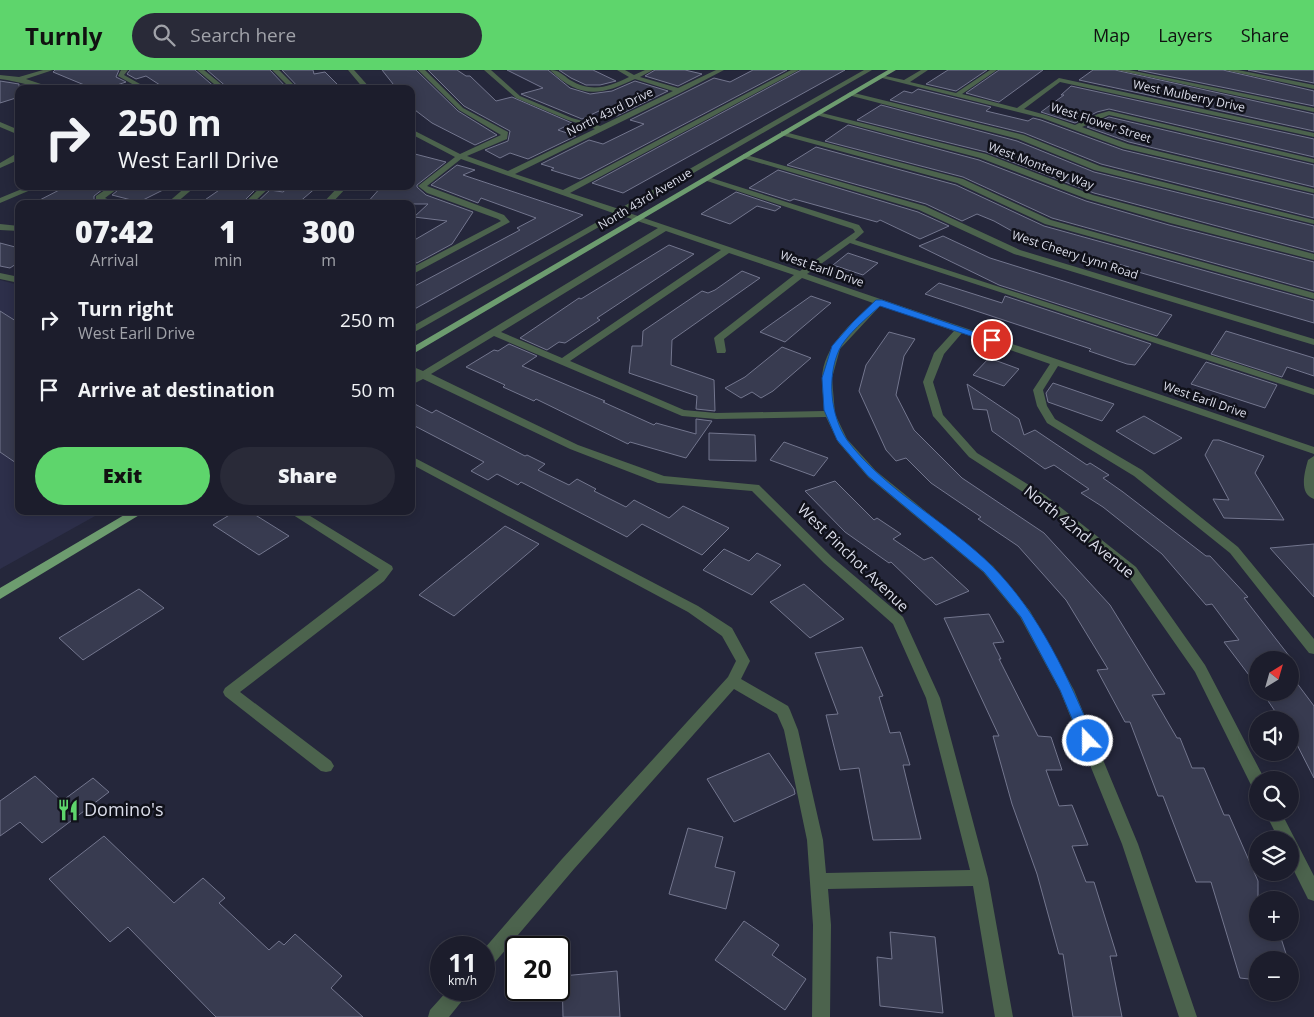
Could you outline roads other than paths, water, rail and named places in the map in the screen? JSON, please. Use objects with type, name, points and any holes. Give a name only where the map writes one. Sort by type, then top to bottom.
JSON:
[{"type":"main road","name":"North 43rd Avenue","points":[[415,350],[893,70]]},
{"type":"main road","points":[[0,594],[133,515]]},
{"type":"street","points":[[19,79],[50,70]]},
{"type":"street","points":[[125,70],[120,75],[139,85]]},
{"type":"street","points":[[200,70],[219,85]]},
{"type":"street","points":[[275,70],[291,85]]},
{"type":"street","points":[[351,70],[364,85]]},
{"type":"street","points":[[415,270],[506,222],[501,217],[430,191],[422,186],[448,163],[504,137],[505,134],[461,109],[421,70]]},
{"type":"street","points":[[487,70],[518,97],[570,119],[602,128]]},
{"type":"street","points":[[553,70],[566,80],[592,92],[603,92],[650,70]]},
{"type":"street","points":[[620,70],[634,77],[680,91]]},
{"type":"street","name":"North 43rd Drive","points":[[508,174],[722,70]]},
{"type":"street","points":[[563,193],[796,70]]},
{"type":"street","name":"North 43rd Avenue","points":[[415,329],[869,70]]},
{"type":"street","points":[[904,83],[925,70]]},
{"type":"street","points":[[957,95],[994,70]]},
{"type":"street","points":[[1120,70],[1314,110]]},
{"type":"street","points":[[1228,70],[1314,87]]},
{"type":"street","points":[[0,77],[19,79],[39,85]]},
{"type":"street","name":"West Flower Street","points":[[880,77],[1018,110],[1076,127],[1126,146],[1314,191]]},
{"type":"street","name":"West Mulberry Drive","points":[[1018,110],[1059,80],[1314,134]]},
{"type":"street","points":[[850,94],[1021,137],[1097,168],[1314,222]]},
{"type":"street","points":[[1076,127],[1088,125],[1100,114],[1109,113],[1314,161]]},
{"type":"street","name":"West Monterey Way","points":[[818,114],[983,156],[1090,197],[1314,257]]},
{"type":"street","points":[[0,124],[15,130]]},
{"type":"street","name":"West Earll Drive","points":[[415,133],[460,156],[508,174],[1314,450]]},
{"type":"street","points":[[784,133],[960,181],[1048,222],[1314,296]]},
{"type":"street","points":[[415,138],[420,136]]},
{"type":"street","name":"West Cheery Lynn Road","points":[[746,156],[922,208],[1017,252],[1314,342]]},
{"type":"street","points":[[0,166],[15,158]]},
{"type":"street","points":[[705,179],[856,227],[860,232],[800,275],[719,338],[720,351]]},
{"type":"street","points":[[0,201],[26,190]]},
{"type":"street","points":[[104,200],[99,198],[111,190]]},
{"type":"street","points":[[175,200],[187,190]]},
{"type":"street","points":[[252,200],[263,190]]},
{"type":"street","points":[[330,200],[340,190]]},
{"type":"street","points":[[0,228],[15,229]]},
{"type":"street","points":[[415,375],[494,332],[665,228]]},
{"type":"street","points":[[851,240],[1314,392]]},
{"type":"street","points":[[562,362],[727,250]]},
{"type":"street","points":[[0,276],[15,279]]},
{"type":"street","points":[[879,302],[835,348],[827,378],[830,414],[842,440],[872,474],[988,569],[1026,614],[1067,690],[1130,844],[1188,1017]]},
{"type":"street","name":"North 42nd Avenue","points":[[960,330],[939,353],[928,382],[938,416],[973,455],[1041,498],[1131,570],[1200,670],[1252,771]]},
{"type":"street","points":[[494,332],[682,413],[716,416],[830,414]]},
{"type":"street","points":[[1056,362],[1046,374],[1038,390],[1042,406],[1051,421],[1138,473],[1234,550],[1314,649]]},
{"type":"street","name":"West Pinchot Avenue","points":[[415,375],[574,447],[662,480],[755,488],[828,560],[898,621],[933,698],[980,878],[1004,1017]]},
{"type":"street","points":[[1314,460],[1308,479],[1314,495]]},
{"type":"street","points":[[415,461],[693,610],[727,632],[743,661],[733,681],[568,864],[495,949]]},
{"type":"street","points":[[299,515],[387,570],[230,692],[326,766]]},
{"type":"street","points":[[733,681],[783,710],[790,730],[815,840],[822,925],[821,1017]]},
{"type":"street","points":[[1299,864],[1314,893]]},
{"type":"street","points":[[818,881],[980,878]]},
{"type":"street","points":[[437,1017],[451,1001]]},
{"type":"place","name":"Domino's","points":[[68,810]]}]
